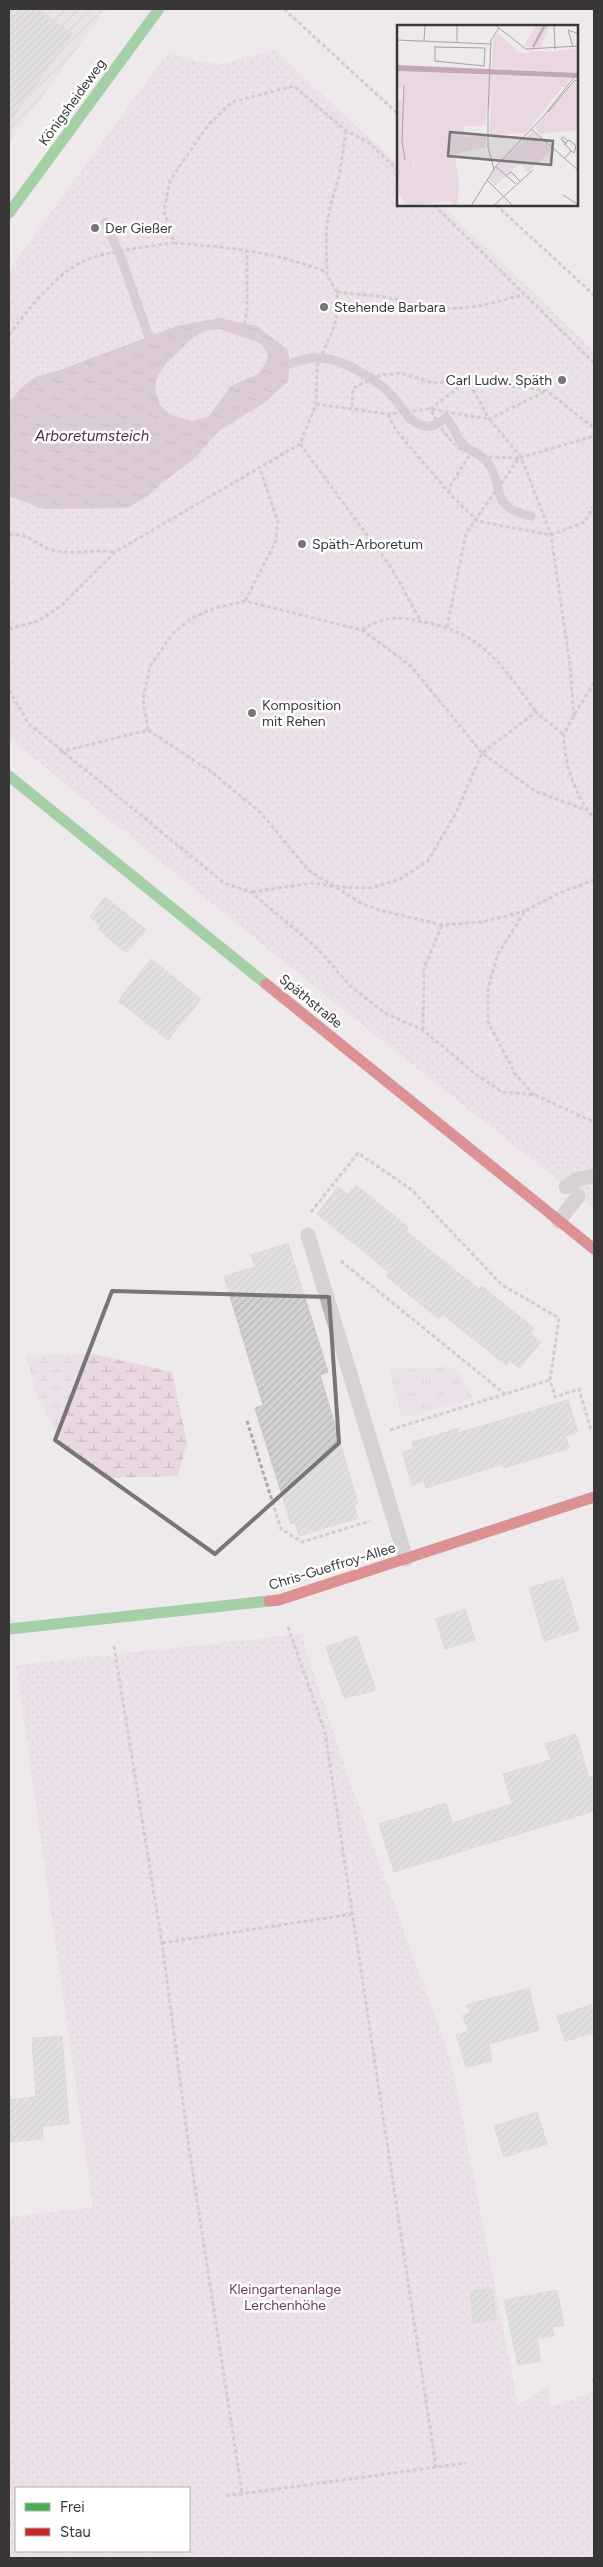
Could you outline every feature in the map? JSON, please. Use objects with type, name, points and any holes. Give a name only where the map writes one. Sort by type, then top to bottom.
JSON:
[{"type":"street","name":"Königsheideweg","points":[[9,213],[159,9]]},
{"type":"street","name":"Späthstraße","points":[[9,776],[594,1249]]},
{"type":"street","name":"Chris-Gueffroy-Allee","points":[[9,1629],[110,1620],[279,1600],[594,1497]]},
{"type":"lane","points":[[559,1221],[578,1179],[594,1176]]},
{"type":"lane","points":[[308,1235],[406,1560]]},
{"type":"path","points":[[284,9],[397,113]]},
{"type":"path","points":[[174,242],[164,211],[170,180],[209,124],[232,102],[294,86],[346,131],[368,142],[397,169]]},
{"type":"path","points":[[9,629],[38,621],[62,606],[115,552],[300,444],[316,404],[316,366],[335,325],[337,292],[327,272],[326,230],[346,131]]},
{"type":"path","points":[[435,206],[594,363]]},
{"type":"path","points":[[497,206],[594,296]]},
{"type":"path","points":[[9,335],[35,300],[68,272],[84,261],[117,252],[174,242],[247,250],[290,258],[327,272]]},
{"type":"path","points":[[243,338],[247,308],[247,250]]},
{"type":"path","points":[[337,292],[386,297],[414,304],[450,309],[479,306],[523,295]]},
{"type":"path","points":[[352,408],[354,388],[381,375],[401,373],[433,383],[468,380],[547,391],[594,428]]},
{"type":"path","points":[[431,410],[468,380]]},
{"type":"path","points":[[468,380],[490,419],[520,458],[551,535],[570,665],[574,717]]},
{"type":"path","points":[[316,404],[389,413],[431,410],[490,419],[547,391]]},
{"type":"path","points":[[431,410],[453,445],[470,455],[480,457],[520,458],[594,436]]},
{"type":"path","points":[[389,413],[396,430],[449,493],[477,521],[551,535],[585,522],[594,504]]},
{"type":"path","points":[[300,444],[392,569],[420,621]]},
{"type":"path","points":[[449,493],[451,484],[470,455]]},
{"type":"path","points":[[447,627],[466,533],[477,521],[520,458]]},
{"type":"path","points":[[245,601],[275,543],[278,522],[260,469]]},
{"type":"path","points":[[9,535],[30,538],[50,550],[66,552],[97,549],[115,552]]},
{"type":"path","points":[[148,730],[143,700],[150,666],[173,633],[192,618],[215,608],[245,601],[362,630],[411,666],[482,753],[535,790],[586,810]]},
{"type":"path","points":[[362,630],[379,619],[407,618],[447,627],[466,634],[496,660],[536,712],[564,735]]},
{"type":"path","points":[[594,683],[564,735],[570,776],[586,810],[594,818]]},
{"type":"path","points":[[9,690],[28,724],[60,752],[224,883],[251,892],[317,948],[350,986],[385,1013],[423,1030],[474,1073],[502,1092],[535,1095],[594,1122]]},
{"type":"path","points":[[251,892],[312,883],[339,887],[370,888],[400,879],[428,861],[456,813],[482,753],[536,712]]},
{"type":"path","points":[[60,752],[148,730],[213,772],[262,814],[308,870],[339,887],[361,903],[379,910],[442,925],[482,922],[526,911],[557,894],[594,880]]},
{"type":"path","points":[[526,911],[498,954],[488,989],[488,1022],[516,1075],[535,1095]]},
{"type":"path","points":[[423,1030],[424,968],[442,925]]},
{"type":"path","points":[[308,1235],[303,1222],[358,1153],[412,1190],[502,1285],[559,1318],[550,1380],[555,1398],[579,1389],[592,1430]]},
{"type":"path","points":[[339,1260],[505,1394]]},
{"type":"path","points":[[369,1436],[550,1380]]},
{"type":"path","points":[[247,1421],[281,1529],[302,1542],[370,1520],[368,1511]]},
{"type":"path","points":[[279,1600],[325,1732],[436,2467]]},
{"type":"path","points":[[110,1620],[162,1944],[189,2148],[242,2493]]},
{"type":"path","points":[[162,1944],[353,1914]]},
{"type":"path","points":[[226,2496],[466,2463]]},
{"type":"path","points":[[9,2522],[9,2529]]},
{"type":"highlighted area","points":[[112,1291],[329,1297],[339,1443],[215,1554],[55,1440]]},
{"type":"shaded area","points":[[9,9],[106,9],[9,142]]},
{"type":"green space","name":"Späth-Arboretum","points":[[275,50],[397,164],[397,206],[442,206],[594,350],[594,1209],[295,971],[9,738],[9,270],[168,52],[194,61],[222,64]]},
{"type":"green space","points":[[94,1354],[172,1372],[187,1443],[178,1476],[104,1478],[65,1450],[38,1398],[25,1355]]},
{"type":"green space","points":[[455,1367],[474,1399],[402,1418],[389,1369]]},
{"type":"green space","name":"Kleingartenanlage Lerchenhöhe","points":[[301,1634],[352,1788],[451,2060],[518,2405],[548,2386],[551,2407],[594,2391],[594,2558],[9,2558],[9,2217],[93,2207],[16,1665]]},
{"type":"water","name":"Arboretumsteich","points":[[219,318],[257,326],[288,350],[290,364],[288,381],[267,401],[219,431],[194,459],[159,485],[148,496],[127,508],[44,509],[9,496],[9,402],[20,389],[35,377],[60,370],[177,326]],"holes":[[[219,329],[260,344],[268,354],[266,363],[258,374],[231,386],[209,416],[193,421],[171,415],[160,405],[155,388],[157,377],[167,363],[190,340],[204,331]]]},
{"type":"building","points":[[9,9],[36,9],[72,34],[9,123]]},
{"type":"building","points":[[105,897],[146,930],[126,953],[98,929],[101,925],[90,917]]},
{"type":"building","points":[[151,959],[201,999],[168,1040],[118,1001]]},
{"type":"building","points":[[356,1185],[409,1228],[406,1231],[479,1289],[482,1286],[535,1329],[530,1334],[541,1342],[519,1368],[509,1360],[506,1365],[443,1315],[439,1319],[386,1276],[389,1272],[317,1214],[338,1187],[348,1195]]},
{"type":"building","points":[[288,1243],[328,1372],[320,1375],[358,1503],[354,1505],[358,1518],[299,1536],[295,1523],[291,1524],[255,1408],[263,1405],[224,1276],[255,1267],[251,1255]]},
{"type":"building","points":[[568,1400],[578,1432],[565,1436],[569,1448],[504,1468],[503,1464],[426,1488],[424,1481],[412,1485],[402,1452],[414,1449],[412,1442],[460,1428],[455,1434]]},
{"type":"building","points":[[563,1578],[579,1630],[544,1641],[529,1588]]},
{"type":"building","points":[[465,1609],[475,1640],[445,1649],[436,1619]]},
{"type":"building","points":[[357,1636],[375,1688],[373,1691],[344,1698],[326,1647]]},
{"type":"building","points":[[576,1734],[589,1777],[594,1776],[594,1811],[394,1872],[379,1824],[446,1803],[452,1823],[512,1804],[503,1774],[551,1760],[545,1744]]},
{"type":"building","points":[[529,1988],[539,2030],[489,2044],[492,2061],[466,2067],[456,2035],[468,2031],[463,2015],[470,2013],[467,2005]]},
{"type":"building","points":[[594,2004],[594,2033],[565,2041],[557,2016]]},
{"type":"building","points":[[62,2036],[69,2124],[42,2126],[43,2139],[9,2142],[9,2100],[36,2097],[32,2038]]},
{"type":"building","points":[[537,2112],[547,2144],[504,2157],[494,2126]]},
{"type":"building","points":[[492,2289],[496,2319],[473,2323],[470,2291]]},
{"type":"building","points":[[557,2290],[564,2325],[552,2327],[554,2336],[537,2339],[541,2361],[518,2365],[504,2300]]},
{"type":"waterway","points":[[105,222],[120,255],[149,337]]},
{"type":"waterway","points":[[290,364],[312,358],[329,359],[339,362],[350,366],[380,385],[394,398],[414,422],[431,426],[446,418],[461,442],[488,463],[503,502],[509,508],[531,516]]},
{"type":"traffic: fast","points":[[9,213],[159,9]]},
{"type":"traffic: fast","points":[[9,776],[266,984]]},
{"type":"traffic: fast","points":[[9,1629],[269,1601]]},
{"type":"traffic: jam","points":[[266,984],[594,1249]]},
{"type":"traffic: jam","points":[[269,1601],[279,1600],[594,1497]]},
{"type":"place","name":"Der Gießer","points":[[95,228]]},
{"type":"place","name":"Stehende Barbara","points":[[324,307]]},
{"type":"place","name":"Carl Ludw. Späth","points":[[562,380]]},
{"type":"place","name":"Späth-Arboretum","points":[[302,544]]},
{"type":"place","name":"Komposition mit Rehen","points":[[252,713]]}]
